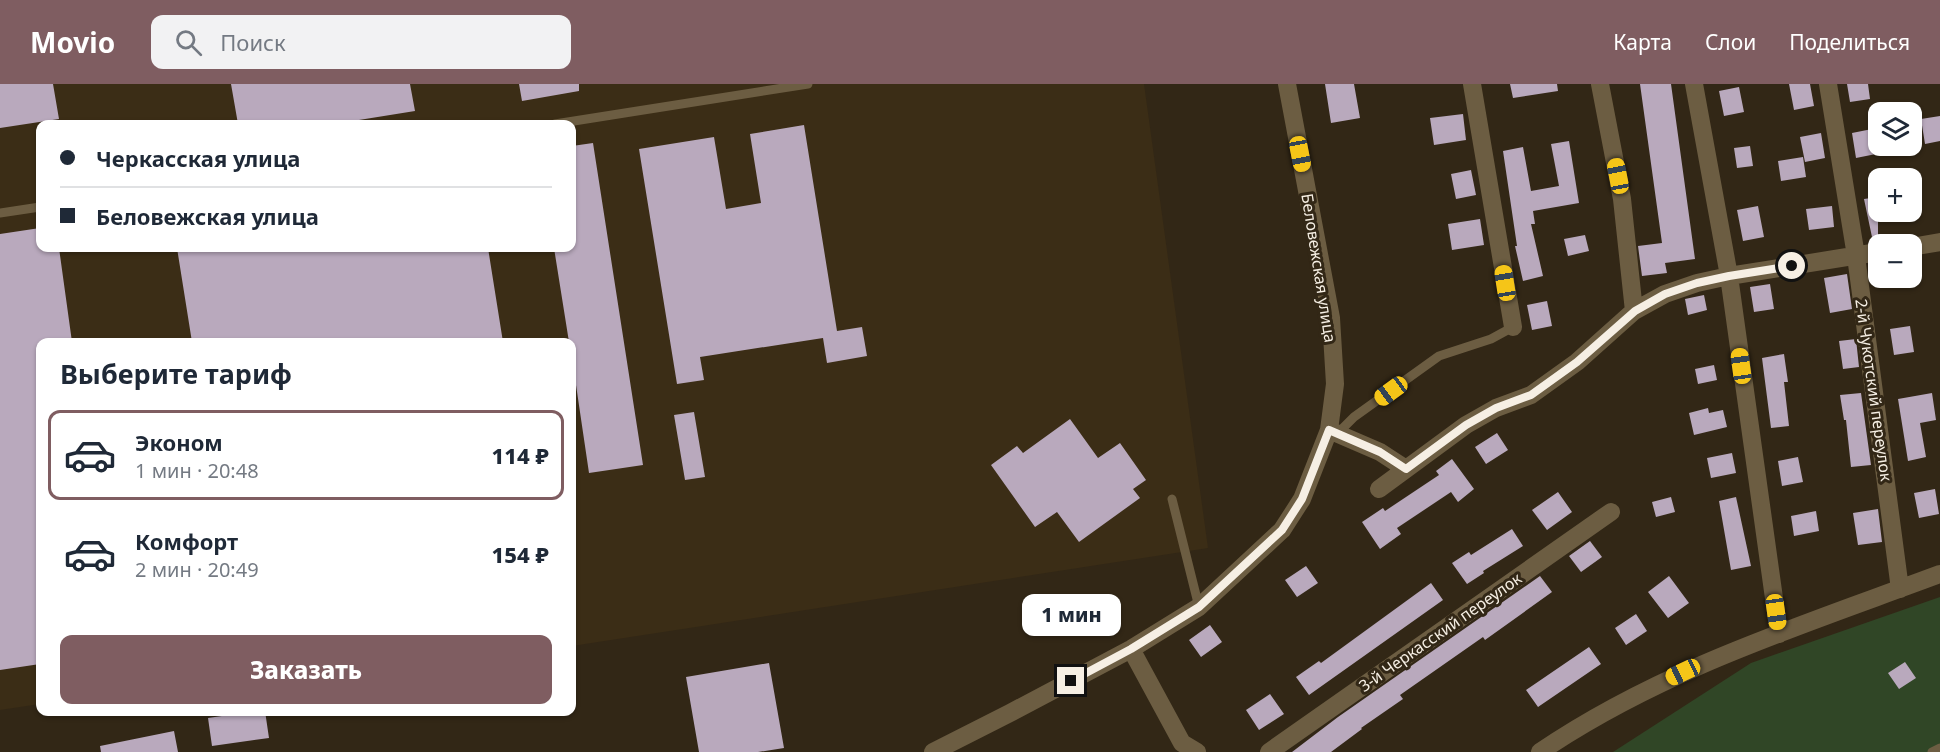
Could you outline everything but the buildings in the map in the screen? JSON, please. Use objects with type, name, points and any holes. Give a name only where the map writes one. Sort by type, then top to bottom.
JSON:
[{"type":"street","name":"Беловежская улица","points":[[933,752],[1131,649],[1199,607],[1282,530],[1302,499],[1334,431],[1335,384],[1331,318],[1287,84]]},
{"type":"street","points":[[1472,84],[1513,327]]},
{"type":"street","points":[[1600,84],[1622,199],[1635,311]]},
{"type":"street","points":[[1694,84],[1729,276],[1779,634]]},
{"type":"street","name":"2-й Чукотский переулок","points":[[1828,84],[1856,256],[1900,589]]},
{"type":"street","points":[[1922,245],[1940,242]]},
{"type":"street","points":[[1379,489],[1466,425],[1496,408],[1531,395],[1577,362],[1635,311],[1665,294],[1697,283],[1729,276],[1868,254]]},
{"type":"street","points":[[1334,431],[1380,452],[1406,469]]},
{"type":"street","name":"3-й Черкасский переулок","points":[[1269,752],[1611,512]]},
{"type":"street","points":[[1540,752],[1641,692],[1703,663],[1940,574]]},
{"type":"street","points":[[1131,649],[1182,743],[1197,752]]},
{"type":"lane","points":[[576,121],[808,84]]},
{"type":"lane","points":[[0,213],[36,208]]},
{"type":"lane","points":[[1334,431],[1439,356],[1491,339],[1513,327]]},
{"type":"lane","points":[[1172,499],[1199,607]]},
{"type":"lane","points":[[1932,752],[1940,748]]},
{"type":"shaded area","points":[[0,84],[1144,84],[1208,548],[576,645],[576,338],[36,338],[36,705],[0,710]]},
{"type":"green space","points":[[1940,597],[1940,752],[1613,752],[1751,663]]},
{"type":"route","points":[[1071,681],[1131,649],[1199,607],[1282,530],[1302,499],[1329,430],[1380,452],[1406,469],[1466,425],[1496,408],[1531,395],[1577,362],[1635,311],[1665,294],[1697,283],[1792,266]]}]
